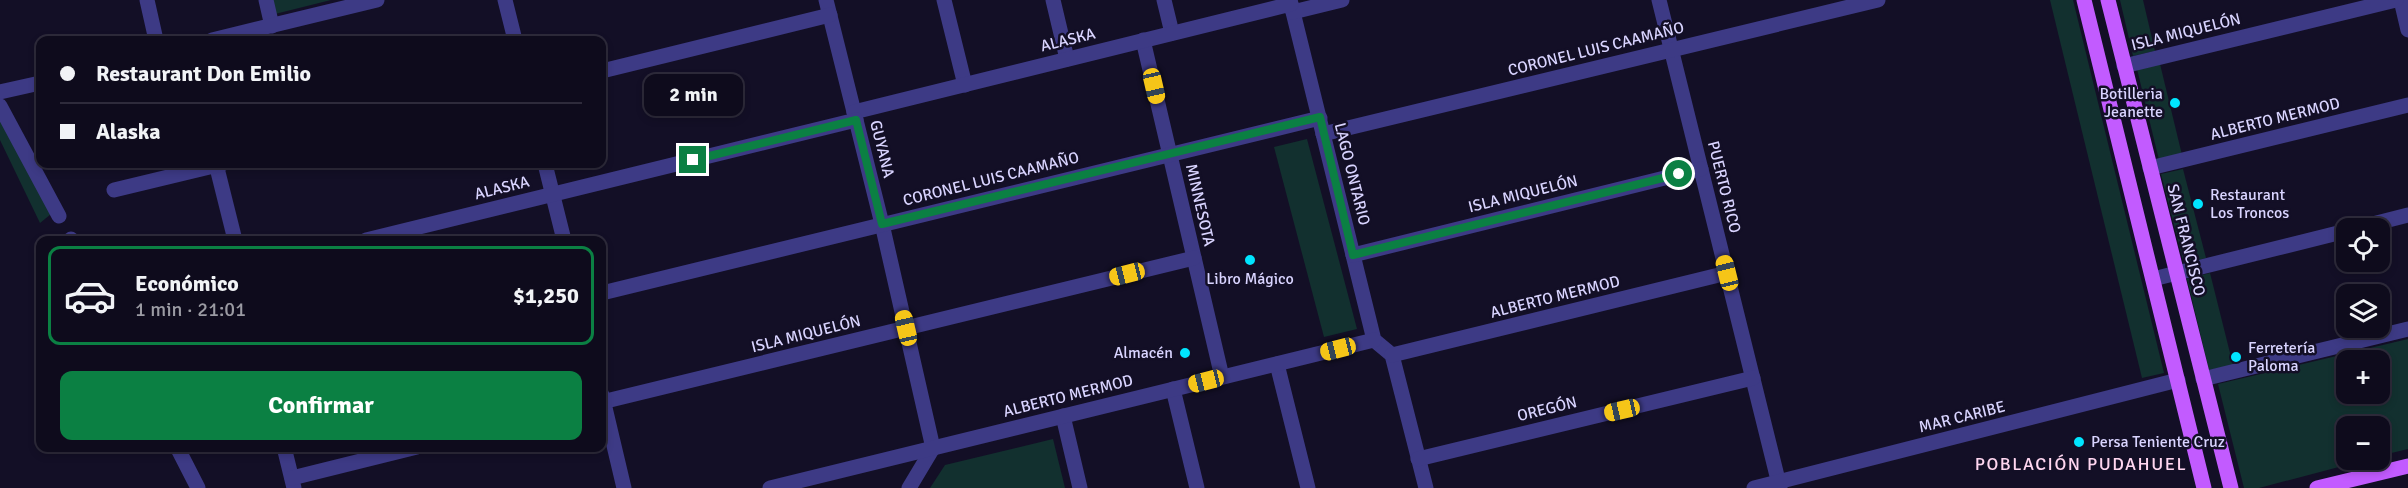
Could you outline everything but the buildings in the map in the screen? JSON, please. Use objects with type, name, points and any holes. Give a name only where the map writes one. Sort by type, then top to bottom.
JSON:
[{"type":"main road","points":[[2084,0],[2204,488]]},
{"type":"main road","name":"SAN FRANCISCO","points":[[2108,0],[2231,488]]},
{"type":"main road","points":[[2317,488],[2408,466]]},
{"type":"street","points":[[147,0],[155,36]]},
{"type":"street","points":[[266,0],[272,26]]},
{"type":"street","points":[[230,36],[377,0]]},
{"type":"street","points":[[505,0],[514,36]]},
{"type":"street","points":[[944,0],[965,85]]},
{"type":"street","points":[[1053,0],[1067,59]]},
{"type":"street","points":[[1164,0],[1172,33]]},
{"type":"street","name":"ALASKA","points":[[382,236],[553,194],[1143,40],[1292,5],[1342,0]]},
{"type":"street","name":"PUERTO RICO","points":[[1659,0],[1780,485]]},
{"type":"street","name":"CORONEL LUIS CAAMAÑO","points":[[1323,134],[1878,0]]},
{"type":"street","name":"LAGO ONTARIO","points":[[1292,5],[1374,340]]},
{"type":"street","points":[[2402,5],[2408,30]]},
{"type":"street","name":"ISLA MIQUELÓN","points":[[2124,66],[2402,5]]},
{"type":"street","points":[[606,70],[828,8]]},
{"type":"street","name":"GUYANA","points":[[828,8],[882,224],[933,448]]},
{"type":"street","name":"MINNESOTA","points":[[1143,40],[1222,377]]},
{"type":"street","points":[[0,92],[36,84]]},
{"type":"street","name":"ALBERTO MERMOD","points":[[2150,168],[2408,105]]},
{"type":"street","points":[[0,106],[58,216]]},
{"type":"street","name":"CORONEL LUIS CAAMAÑO","points":[[606,292],[1320,117]]},
{"type":"street","points":[[114,190],[202,168]]},
{"type":"street","points":[[219,168],[234,236]]},
{"type":"street","points":[[546,168],[563,236]]},
{"type":"street","name":"ISLA MIQUELÓN","points":[[1353,255],[1701,169]]},
{"type":"street","points":[[2390,220],[2408,215]]},
{"type":"street","points":[[2153,279],[2336,233]]},
{"type":"street","name":"ISLA MIQUELÓN","points":[[606,399],[1194,258]]},
{"type":"street","name":"ALBERTO MERMOD","points":[[1392,355],[1727,273]]},
{"type":"street","points":[[2203,379],[2408,329]]},
{"type":"street","points":[[1374,340],[1392,355],[1426,488]]},
{"type":"street","name":"ALBERTO MERMOD","points":[[770,488],[1374,340]]},
{"type":"street","points":[[1277,364],[1308,488]]},
{"type":"street","name":"OREGÓN","points":[[1418,459],[1753,378]]},
{"type":"street","name":"MAR CARIBE","points":[[1754,488],[1780,485],[2178,380]]},
{"type":"street","points":[[1173,389],[1197,488]]},
{"type":"street","points":[[606,416],[624,488]]},
{"type":"street","points":[[1063,416],[1080,488]]},
{"type":"street","points":[[909,488],[933,448]]},
{"type":"street","points":[[180,452],[198,488]]},
{"type":"street","points":[[285,452],[293,483],[400,452]]},
{"type":"green space","points":[[272,0],[331,0],[275,14]]},
{"type":"green space","points":[[2050,0],[2073,0],[2164,373],[2142,378]]},
{"type":"green space","points":[[2120,0],[2143,0],[2155,51],[2133,56]]},
{"type":"green space","points":[[2160,64],[2182,155],[2159,160],[2137,69]]},
{"type":"green space","points":[[0,108],[51,214],[40,223],[0,140]]},
{"type":"green space","points":[[1307,139],[1357,329],[1324,337],[1274,147]]},
{"type":"green space","points":[[2183,169],[2206,258],[2184,264],[2161,174]]},
{"type":"green space","points":[[2210,273],[2233,365],[2209,370],[2187,279]]},
{"type":"green space","points":[[2408,339],[2408,449],[2390,453],[2390,416],[2336,416],[2336,468],[2259,488],[2244,488],[2218,384],[2336,356],[2336,404],[2390,404],[2390,350],[2362,350]]},
{"type":"green space","points":[[1053,439],[1065,488],[930,488],[945,465]]},
{"type":"place","name":"Botilleria Jeanette","points":[[2175,103]]},
{"type":"place","name":"Restaurant Los Troncos","points":[[2198,204]]},
{"type":"place","name":"Libro Mágico","points":[[1250,260]]},
{"type":"place","name":"Almacén","points":[[1185,353]]},
{"type":"place","name":"Ferretería Paloma","points":[[2236,357]]},
{"type":"place","name":"Persa Teniente Cruz","points":[[2079,442]]},
{"type":"district","name":"POBLACIÓN PUDAHUEL","points":[[2081,464]]},
{"type":"route","points":[[693,160],[856,120],[882,224],[1320,117],[1353,255],[1679,174]]}]
